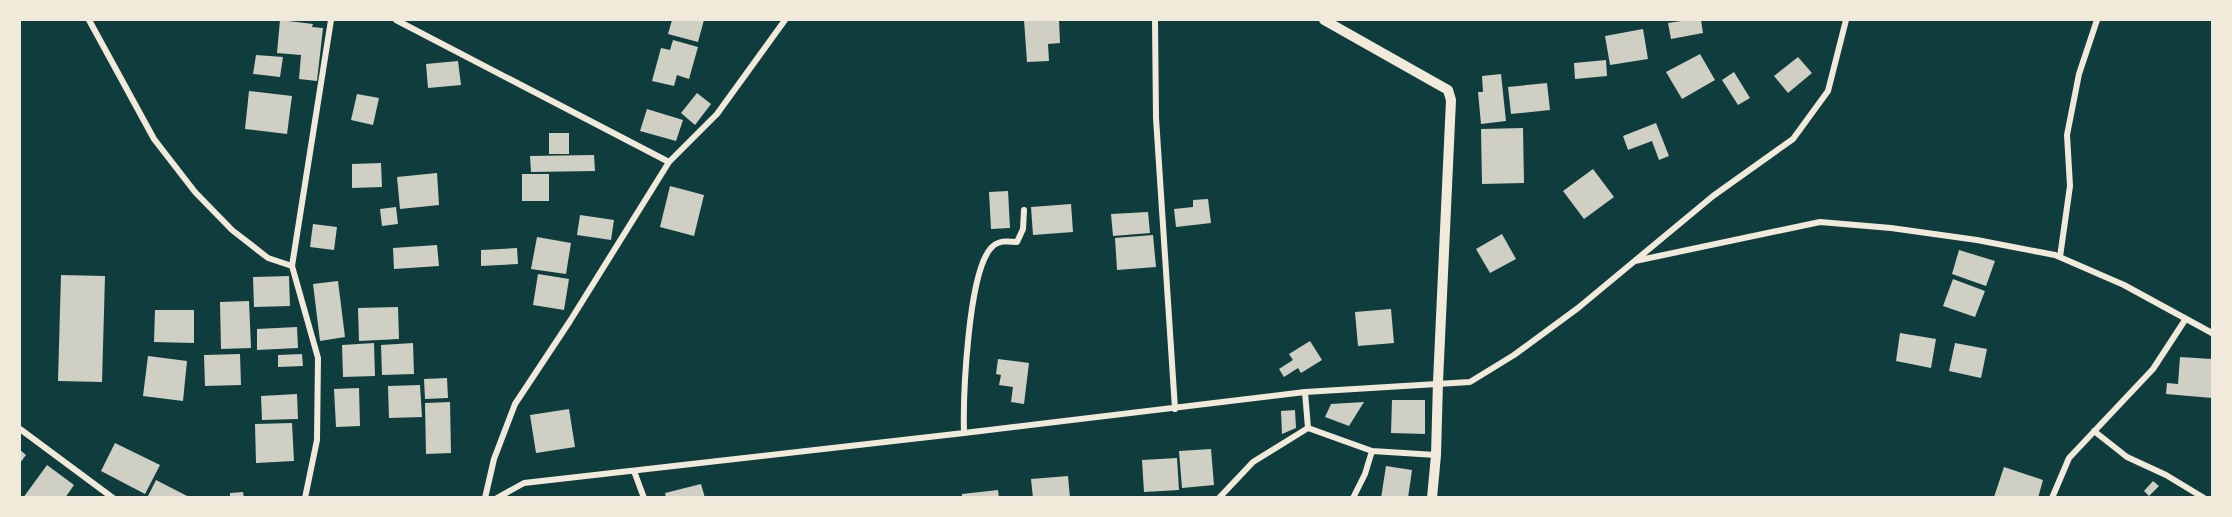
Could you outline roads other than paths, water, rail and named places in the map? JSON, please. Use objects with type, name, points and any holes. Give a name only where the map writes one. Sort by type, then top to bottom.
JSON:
[{"type":"street","points":[[89,20],[154,140],[195,192],[232,230],[268,258],[292,266]]},
{"type":"street","points":[[305,498],[317,440],[318,358],[292,266],[331,20]]},
{"type":"street","points":[[396,20],[669,162]]},
{"type":"street","points":[[485,498],[495,459],[515,404],[570,321],[669,162],[717,114],[785,20]]},
{"type":"street","points":[[1155,20],[1156,118],[1175,409]]},
{"type":"street","points":[[1324,20],[1448,90],[1451,100],[1436,455],[1432,498]]},
{"type":"street","points":[[497,498],[524,483],[1175,409],[1305,392],[1438,382],[1470,382],[1514,355],[1578,308],[1713,196],[1793,139],[1828,91],[1846,20]]},
{"type":"street","points":[[2060,257],[2070,186],[2067,135],[2079,74],[2097,20]]},
{"type":"street","points":[[964,433],[963,400],[971,319],[980,267],[991,248],[1001,241],[1017,242],[1023,229],[1024,210]]},
{"type":"street","points":[[1632,262],[1820,222],[1891,228],[1977,240],[2060,257],[2124,285],[2212,333]]},
{"type":"street","points":[[2052,498],[2069,458],[2153,369],[2185,320]]},
{"type":"street","points":[[1305,392],[1308,428]]},
{"type":"street","points":[[1308,428],[1372,451],[1436,455]]},
{"type":"street","points":[[1219,498],[1254,462],[1308,428]]},
{"type":"street","points":[[20,429],[113,498]]},
{"type":"street","points":[[2094,431],[2127,458],[2166,475],[2202,497]]},
{"type":"street","points":[[1353,498],[1365,474],[1372,451]]},
{"type":"street","points":[[634,471],[644,498]]},
{"type":"street","points":[[2046,498],[2056,486]]}]
